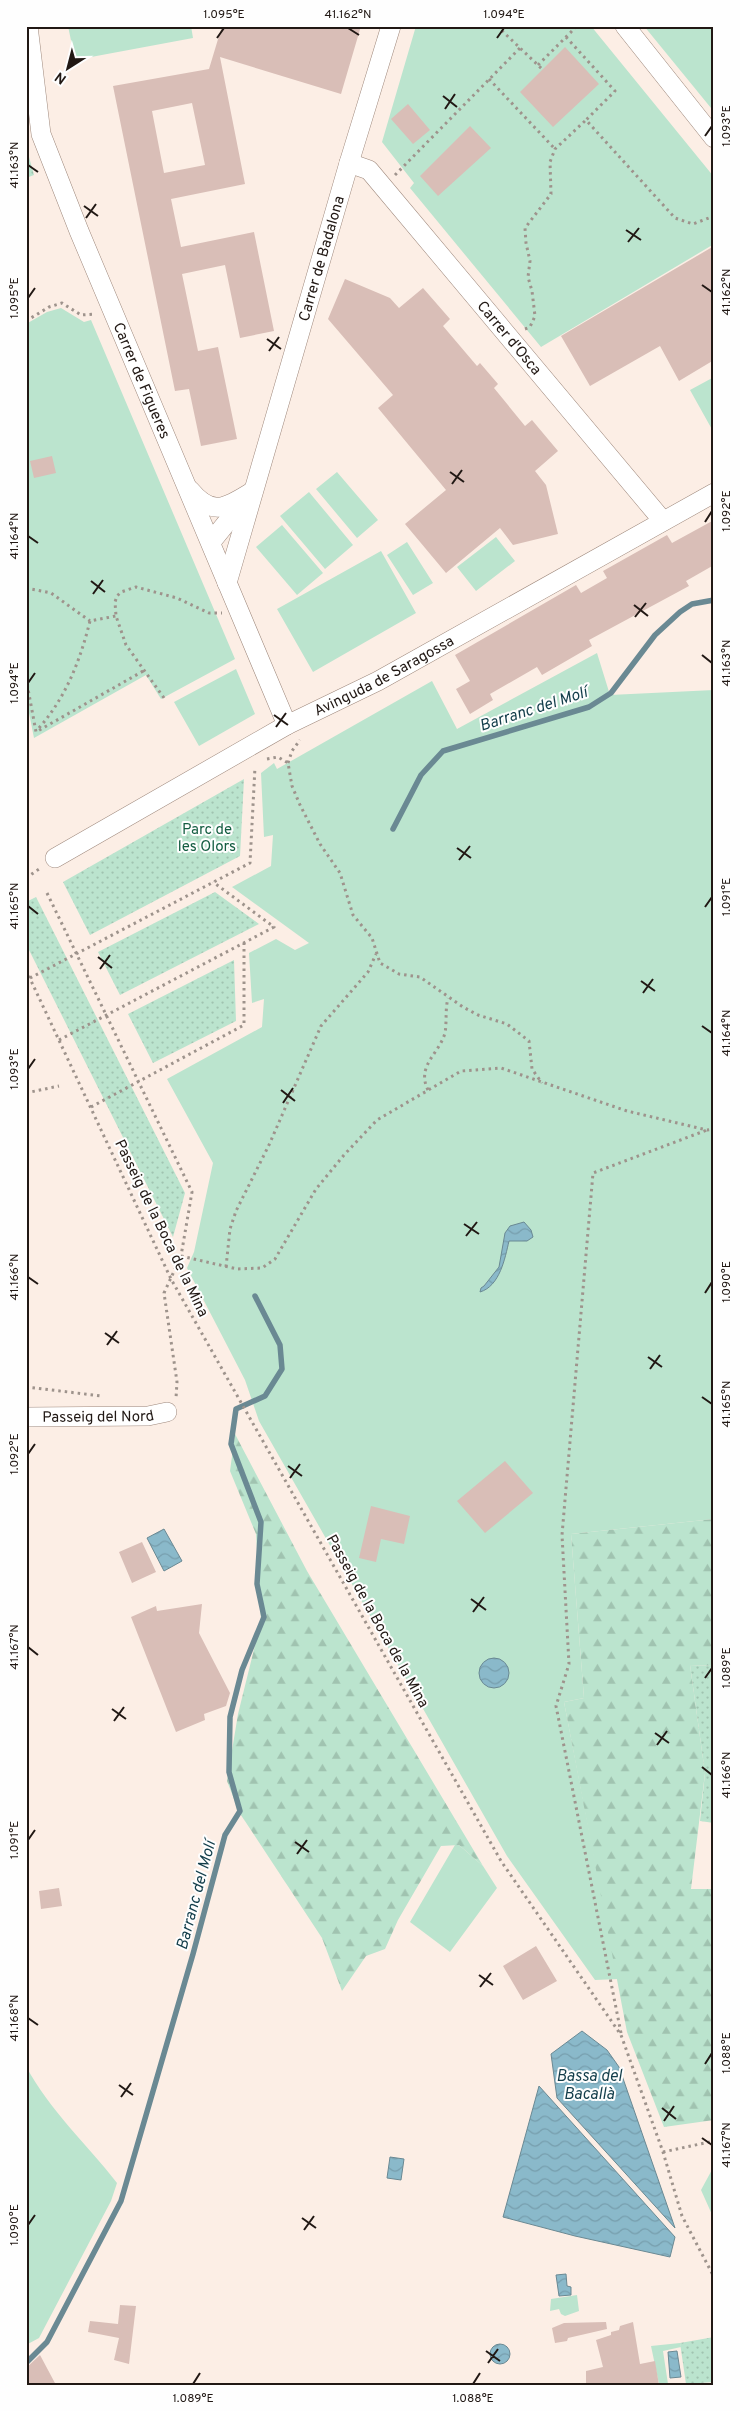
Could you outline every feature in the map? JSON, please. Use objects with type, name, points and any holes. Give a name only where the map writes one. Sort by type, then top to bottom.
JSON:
[{"type":"street","name":"Carrer de Figueres","points":[[28,26],[42,134],[79,231],[287,725]]},
{"type":"street","name":"Carrer de Badalona","points":[[227,583],[349,163],[391,26]]},
{"type":"street","points":[[625,26],[714,137]]},
{"type":"street","name":"Carrer d'Osca","points":[[349,163],[369,170],[663,521]]},
{"type":"street","points":[[188,487],[205,504],[213,508],[224,507],[253,491]]},
{"type":"street","name":"Carrer de Badalona","points":[[211,542],[253,491]]},
{"type":"street","name":"Avinguda de Saragossa","points":[[55,858],[287,725],[378,680],[714,493]]},
{"type":"street","points":[[211,542],[226,546],[243,529]]},
{"type":"street","name":"Passeig del Nord","points":[[26,1416],[148,1416],[167,1412]]},
{"type":"path","points":[[497,26],[542,70]]},
{"type":"path","points":[[538,65],[577,26]]},
{"type":"path","points":[[522,330],[530,327],[535,316],[528,277],[530,260],[526,243],[526,228],[551,194],[550,162],[555,149],[614,91],[566,37]]},
{"type":"path","points":[[394,175],[520,48]]},
{"type":"path","points":[[489,79],[555,149]]},
{"type":"path","points":[[586,120],[675,218],[693,224],[714,216]]},
{"type":"path","points":[[26,321],[50,306],[62,303],[81,314],[96,314]]},
{"type":"path","points":[[164,698],[126,645],[116,616],[115,602],[118,596],[121,592],[136,587],[177,598],[209,613],[222,613]]},
{"type":"path","points":[[26,588],[51,593],[90,621],[116,616]]},
{"type":"path","points":[[36,732],[50,715],[69,683],[81,658],[90,621]]},
{"type":"path","points":[[36,732],[145,670]]},
{"type":"path","points":[[26,678],[36,732]]},
{"type":"path","points":[[306,736],[300,739],[292,751],[288,762],[292,786],[313,831],[340,873],[352,915],[372,938],[380,963],[389,970],[399,974],[420,977],[448,998],[478,1015],[507,1024],[529,1041],[532,1069],[542,1083]]},
{"type":"path","points":[[267,760],[278,757],[288,762]]},
{"type":"path","points":[[30,978],[250,863],[255,767]]},
{"type":"path","points":[[59,1040],[274,927],[213,882]]},
{"type":"path","points":[[47,893],[192,1192],[181,1256],[171,1279]]},
{"type":"path","points":[[90,1107],[244,1025],[244,942]]},
{"type":"path","points":[[226,1267],[230,1229],[236,1211],[269,1145],[321,1026],[368,972],[376,954]]},
{"type":"path","name":"Passeig de la Boca de la Mina","points":[[26,970],[171,1279],[500,1861],[621,2035],[663,2152],[682,2216],[714,2277]]},
{"type":"path","points":[[428,1090],[423,1077],[425,1069],[445,1033],[445,1009],[448,998]]},
{"type":"path","points":[[181,1256],[237,1269],[262,1268],[276,1259],[316,1189],[344,1155],[377,1120],[461,1071],[501,1068],[627,1111],[707,1130]]},
{"type":"path","points":[[26,1093],[58,1086]]},
{"type":"path","points":[[621,2035],[556,1706],[569,1664],[562,1535],[593,1173],[714,1129]]},
{"type":"path","name":"Passeig del Nord","points":[[167,1412],[176,1403],[177,1382],[164,1293],[171,1279]]},
{"type":"path","points":[[26,1387],[106,1397]]},
{"type":"path","points":[[663,2152],[714,2142]]},
{"type":"green space","points":[[68,26],[191,26],[193,38],[75,60]]},
{"type":"green space","points":[[416,26],[591,26],[714,177],[714,244],[541,347],[410,188],[414,183],[382,142]]},
{"type":"green space","points":[[644,26],[714,26],[714,109],[711,108]]},
{"type":"green space","points":[[26,146],[34,175],[26,178]]},
{"type":"green space","points":[[61,308],[84,322],[91,320],[235,659],[161,699],[146,675],[34,738],[26,698],[26,324],[47,312]]},
{"type":"green space","points":[[714,377],[714,433],[690,390]]},
{"type":"green space","points":[[337,472],[378,520],[357,538],[316,489]]},
{"type":"green space","points":[[309,492],[353,545],[325,569],[280,516]]},
{"type":"green space","points":[[282,525],[323,573],[297,595],[256,547]]},
{"type":"green space","points":[[496,537],[515,561],[476,591],[457,567]]},
{"type":"green space","points":[[407,542],[433,583],[413,595],[387,555]]},
{"type":"green space","points":[[381,551],[416,613],[313,672],[277,609]]},
{"type":"green space","points":[[597,653],[610,695],[714,690],[714,1519],[571,1534],[584,1698],[564,1702],[618,1979],[595,1980],[507,1856],[259,1421],[245,1380],[187,1268],[194,1252],[213,1163],[167,1079],[262,1027],[264,999],[252,1003],[249,953],[276,939],[295,950],[309,943],[232,887],[271,866],[273,835],[264,837],[261,773],[274,763],[277,769],[432,681],[457,729]]},
{"type":"green space","points":[[236,669],[255,714],[199,746],[174,702]]},
{"type":"green space","name":"Parc de les Olors","points":[[244,779],[240,856],[90,935],[63,882]]},
{"type":"green space","points":[[215,892],[259,924],[120,995],[98,952]]},
{"type":"green space","points":[[36,897],[185,1193],[173,1237],[26,944],[26,902]]},
{"type":"green space","points":[[234,960],[236,1021],[153,1063],[128,1014]]},
{"type":"green space","points":[[235,1434],[307,1571],[483,1866],[459,1845],[441,1846],[398,1920],[385,1949],[366,1956],[342,1991],[322,1938],[239,1812],[227,1781],[238,1714],[261,1621],[256,1534],[230,1471]]},
{"type":"green space","points":[[714,1519],[714,1666],[690,1665],[705,1773],[691,1889],[714,1889],[714,2120],[664,2127],[627,2032],[564,1702],[584,1698],[571,1534]]},
{"type":"green space","points":[[690,1665],[714,1666],[714,1823],[700,1821],[705,1773]]},
{"type":"green space","points":[[455,1845],[459,1845],[483,1866],[497,1888],[450,1952],[410,1922]]},
{"type":"green space","points":[[26,2066],[57,2112],[117,2183],[111,2201],[39,2338],[26,2345]]},
{"type":"green space","points":[[714,2166],[714,2219],[701,2190]]},
{"type":"green space","points":[[577,2295],[579,2311],[565,2316],[561,2314],[559,2309],[550,2311],[551,2299]]},
{"type":"green space","points":[[714,2337],[714,2382],[686,2384],[680,2343]]},
{"type":"green space","points":[[680,2343],[681,2347],[663,2351],[668,2384],[659,2384],[651,2346]]},
{"type":"water","points":[[524,1222],[531,1230],[533,1237],[527,1241],[509,1241],[497,1278],[487,1289],[480,1292],[481,1288],[499,1267],[505,1233],[510,1226]]},
{"type":"water","points":[[164,1529],[182,1561],[164,1571],[147,1538]]},
{"type":"water","points":[[494,1658],[505,1662],[509,1673],[505,1684],[494,1688],[483,1684],[479,1673],[483,1662]]},
{"type":"water","name":"Bassa del Bacallà","points":[[582,2031],[607,2050],[619,2067],[675,2228],[557,2098],[551,2054]]},
{"type":"water","points":[[539,2086],[675,2237],[670,2257],[575,2236],[503,2217]]},
{"type":"water","points":[[390,2157],[404,2159],[401,2180],[387,2178]]},
{"type":"water","points":[[566,2274],[567,2286],[571,2287],[571,2295],[559,2296],[556,2275]]},
{"type":"water","points":[[500,2344],[507,2347],[510,2354],[507,2361],[500,2364],[493,2361],[490,2354],[493,2347]]},
{"type":"water","points":[[677,2351],[681,2377],[670,2378],[668,2352]]},
{"type":"building","points":[[222,26],[361,26],[341,94],[220,57],[245,184],[171,199],[181,247],[254,232],[274,331],[240,338],[225,265],[182,274],[198,351],[218,347],[237,439],[201,446],[189,389],[175,391],[113,86],[209,69]],"holes":[[[192,103],[205,165],[164,173],[152,111]]]},
{"type":"building","points":[[565,47],[599,84],[553,127],[520,92]]},
{"type":"building","points":[[408,104],[430,130],[413,144],[391,119]]},
{"type":"building","points":[[470,126],[491,148],[438,196],[420,176]]},
{"type":"building","points":[[714,246],[714,360],[679,381],[660,346],[590,386],[561,336]]},
{"type":"building","points":[[345,279],[390,298],[399,308],[423,288],[450,319],[443,326],[477,366],[480,363],[498,384],[494,388],[525,426],[532,420],[558,451],[535,471],[546,485],[558,534],[513,545],[500,528],[446,573],[405,524],[446,490],[378,408],[393,395],[328,319]]},
{"type":"building","points":[[52,456],[56,473],[34,478],[30,461]]},
{"type":"building","points":[[714,520],[714,565],[686,581],[689,586],[589,640],[592,646],[542,675],[537,667],[490,694],[493,700],[470,714],[456,689],[470,681],[455,655],[576,585],[581,593],[607,578],[603,571],[667,535],[672,543]]},
{"type":"building","points":[[505,1461],[533,1493],[485,1533],[457,1501]]},
{"type":"building","points":[[371,1506],[410,1516],[404,1544],[381,1539],[376,1562],[359,1558]]},
{"type":"building","points":[[142,1542],[156,1572],[132,1583],[119,1552]]},
{"type":"building","points":[[202,1604],[199,1633],[230,1693],[226,1706],[204,1714],[205,1720],[176,1732],[131,1617],[156,1606],[157,1611]]},
{"type":"building","points":[[59,1888],[62,1906],[41,1909],[39,1891]]},
{"type":"building","points":[[536,1946],[557,1981],[523,2000],[503,1966]]},
{"type":"building","points":[[120,2305],[136,2306],[129,2364],[114,2360],[119,2338],[88,2332],[90,2321],[118,2324]]},
{"type":"building","points":[[606,2322],[607,2329],[555,2343],[552,2328],[564,2323]]},
{"type":"building","points":[[633,2322],[640,2364],[655,2361],[659,2385],[586,2385],[586,2371],[603,2367],[596,2340],[611,2335],[611,2332],[619,2330],[620,2326]]},
{"type":"building","points":[[40,2355],[56,2385],[26,2385],[26,2368]]},
{"type":"waterway","name":"Barranc del Molí","points":[[393,829],[421,775],[443,751],[589,707],[611,693],[655,635],[680,612],[692,604],[714,600]]},
{"type":"waterway","name":"Barranc del Molí","points":[[26,2363],[47,2342],[121,2201],[193,1954],[225,1835],[240,1811],[229,1772],[230,1717],[242,1670],[264,1617],[257,1584],[261,1522],[231,1444],[236,1409],[265,1396],[282,1369],[280,1345],[255,1296]]}]
